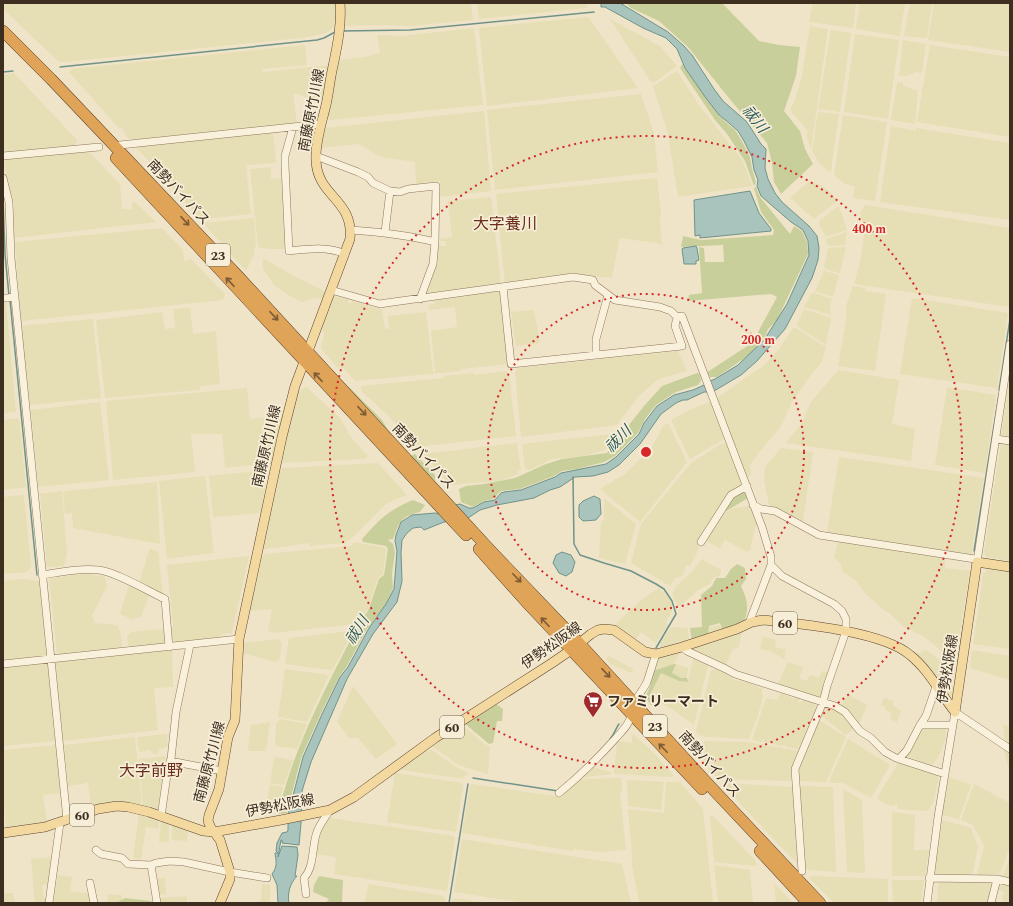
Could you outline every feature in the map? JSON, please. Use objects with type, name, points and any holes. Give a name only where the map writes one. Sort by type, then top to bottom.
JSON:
[{"type":"highway","name":"南勢バイパス","points":[[3,31],[51,78],[237,275],[306,357]]},
{"type":"highway","name":"南勢バイパス","points":[[3,41],[306,357],[633,709],[808,903]]},
{"type":"highway","name":"南勢バイパス","points":[[633,709],[820,903]]},
{"type":"main road","name":"南藤原竹川線","points":[[230,872],[220,840],[208,821],[219,789],[228,737],[234,725],[237,710],[239,639],[288,411],[295,386],[350,239],[351,230],[349,218],[344,208],[325,187],[320,178],[317,169],[316,156],[340,32],[340,3]]},
{"type":"main road","points":[[978,562],[1010,567]]},
{"type":"main road","name":"伊勢松阪線","points":[[955,712],[978,562]]},
{"type":"main road","name":"伊勢松阪線","points":[[3,833],[45,827],[98,810],[117,806],[134,808],[203,831],[214,832],[330,810],[354,797],[435,738],[575,647],[596,631],[609,629],[621,634],[645,652],[656,654],[682,648],[737,629],[749,623],[763,620],[846,632],[885,641],[902,648],[923,668],[955,712]]},
{"type":"main road","points":[[220,903],[230,879],[230,872]]},
{"type":"street","points":[[120,145],[321,124]]},
{"type":"street","points":[[293,127],[285,165],[289,250],[325,249],[338,251],[345,254]]},
{"type":"street","points":[[3,156],[99,147]]},
{"type":"street","points":[[316,156],[368,177],[373,183],[390,190],[400,192],[408,189],[436,186],[433,264],[420,299]]},
{"type":"street","points":[[3,178],[9,202],[11,258],[9,298],[51,659],[63,821],[49,903]]},
{"type":"street","points":[[385,232],[390,190]]},
{"type":"street","points":[[351,230],[385,232],[435,242]]},
{"type":"street","points":[[331,290],[380,304],[580,278],[593,280],[594,285],[615,300],[660,307],[671,311],[677,317],[682,316],[747,486],[771,557],[771,565],[749,623]]},
{"type":"street","points":[[503,287],[511,364],[682,346],[675,326],[677,317]]},
{"type":"street","points":[[596,355],[596,339],[608,295]]},
{"type":"street","points":[[753,505],[761,509],[774,511],[819,535],[976,559],[978,562],[1010,344]]},
{"type":"street","points":[[996,439],[1010,441]]},
{"type":"street","points":[[701,542],[731,495],[747,486]]},
{"type":"street","points":[[771,565],[782,576],[834,604],[844,614],[846,632],[823,702],[795,769],[802,871]]},
{"type":"street","points":[[42,575],[77,570],[100,570],[165,599],[169,647]]},
{"type":"street","points":[[3,664],[239,639]]},
{"type":"street","points":[[161,817],[176,712],[190,645]]},
{"type":"street","points":[[682,648],[735,674],[835,706],[845,712],[860,731],[871,738],[886,752],[945,774]]},
{"type":"street","points":[[559,793],[597,760],[628,724],[636,700],[643,691],[647,681],[656,654]]},
{"type":"street","points":[[899,758],[906,750],[926,716],[936,687]]},
{"type":"street","points":[[926,903],[955,712],[1010,749]]},
{"type":"street","points":[[920,725],[953,725]]},
{"type":"street","points":[[170,761],[222,771]]},
{"type":"street","points":[[306,894],[304,878],[309,872],[316,835],[319,826],[330,810]]},
{"type":"street","points":[[96,850],[101,854],[122,858],[128,864],[151,865],[156,862],[184,862],[267,878]]},
{"type":"street","points":[[151,865],[157,903]]},
{"type":"street","points":[[929,878],[997,879],[1010,882]]},
{"type":"street","points":[[991,903],[997,879]]},
{"type":"street","points":[[90,883],[94,903]]},
{"type":"shaded area","points":[[3,3],[335,3],[336,22],[333,28],[326,33],[309,37],[59,62],[3,9]]},
{"type":"shaded area","points":[[342,3],[471,3],[473,20],[409,26],[343,26]]},
{"type":"shaded area","points":[[477,3],[586,3],[588,8],[479,19]]},
{"type":"shaded area","points":[[813,3],[856,3],[853,28],[809,22]]},
{"type":"shaded area","points":[[860,3],[905,3],[900,36],[856,29]]},
{"type":"shaded area","points":[[910,3],[932,3],[927,38],[904,36]]},
{"type":"shaded area","points":[[934,3],[1010,3],[1010,52],[928,40]]},
{"type":"shaded area","points":[[588,17],[638,88],[487,106],[479,28]]},
{"type":"shaded area","points":[[610,19],[660,46],[677,66],[655,82],[651,82]]},
{"type":"shaded area","points":[[810,26],[828,29],[811,149],[807,138],[807,130],[791,112],[791,107],[795,100],[802,75]]},
{"type":"shaded area","points":[[474,28],[483,105],[330,120],[328,117],[339,60],[365,57],[380,53],[377,35],[402,36]]},
{"type":"shaded area","points":[[831,30],[851,33],[840,112],[818,109]]},
{"type":"shaded area","points":[[855,34],[899,40],[888,119],[844,112]]},
{"type":"shaded area","points":[[903,40],[926,44],[922,73],[916,72],[907,76],[899,76]]},
{"type":"shaded area","points":[[305,45],[307,65],[262,69],[263,72],[330,65],[325,98],[308,99],[298,94],[293,94],[297,124],[135,140],[128,138],[122,128],[119,128],[69,72],[72,69]]},
{"type":"shaded area","points":[[930,45],[1010,57],[1010,137],[917,122]]},
{"type":"shaded area","points":[[677,71],[699,105],[743,161],[752,186],[678,197],[668,134],[653,86]]},
{"type":"shaded area","points":[[14,73],[77,140],[75,146],[3,153],[3,75]]},
{"type":"shaded area","points":[[897,82],[903,83],[903,86],[918,91],[915,124],[891,120]]},
{"type":"shaded area","points":[[641,94],[654,133],[658,172],[495,190],[487,110]]},
{"type":"shaded area","points":[[484,111],[491,191],[439,197],[440,181],[416,184],[415,162],[381,157],[358,144],[321,148],[325,128]]},
{"type":"shaded area","points":[[818,112],[839,114],[831,171],[828,171],[820,164],[812,151]]},
{"type":"shaded area","points":[[843,115],[887,122],[875,201],[853,198],[855,186],[845,184],[834,175]]},
{"type":"shaded area","points":[[891,126],[916,131],[916,128],[1010,143],[1010,220],[880,202]]},
{"type":"shaded area","points":[[273,132],[276,163],[246,165],[251,214],[206,219],[201,219],[196,214],[136,147]]},
{"type":"shaded area","points":[[88,151],[120,184],[122,209],[132,209],[132,202],[135,202],[156,222],[14,238],[14,203],[6,174],[4,159]]},
{"type":"shaded area","points":[[271,167],[271,179],[282,178],[287,249],[269,249],[258,247],[250,169]]},
{"type":"shaded area","points":[[657,178],[661,213],[660,220],[662,244],[621,238],[619,240],[612,278],[576,274],[505,284],[496,194]]},
{"type":"shaded area","points":[[810,181],[824,187],[837,201],[814,219],[790,198]]},
{"type":"shaded area","points":[[491,197],[501,284],[423,295],[437,246],[446,246],[445,241],[437,241],[438,239],[452,237],[448,201]]},
{"type":"shaded area","points":[[865,205],[1010,228],[1010,307],[854,284],[860,262],[865,231],[860,213]]},
{"type":"shaded area","points":[[839,206],[847,230],[826,237],[819,224],[820,220]]},
{"type":"shaded area","points":[[254,218],[255,253],[246,271],[203,223]]},
{"type":"shaded area","points":[[162,228],[183,250],[184,262],[191,259],[225,294],[223,300],[21,321],[15,242]]},
{"type":"shaded area","points":[[847,232],[845,245],[830,246],[827,244],[826,239]]},
{"type":"shaded area","points":[[846,247],[840,273],[825,269],[824,267],[828,248]]},
{"type":"shaded area","points":[[263,258],[326,292],[322,299],[312,298],[303,302],[291,297],[274,285],[263,269]]},
{"type":"shaded area","points":[[824,271],[839,275],[833,297],[815,291]]},
{"type":"shaded area","points":[[853,286],[865,288],[865,291],[886,294],[875,371],[838,366],[846,321],[846,306]]},
{"type":"shaded area","points":[[501,290],[509,364],[461,369],[461,371],[355,381],[344,368],[337,367],[321,349],[324,335],[322,325],[334,296],[348,299],[348,303],[351,304],[352,301],[382,310],[385,329],[389,329],[388,316],[426,312],[433,372],[435,372],[431,331],[457,327],[455,307],[429,310],[429,305],[435,304],[435,300]]},
{"type":"shaded area","points":[[815,293],[832,299],[830,306],[831,315],[804,307],[811,294]]},
{"type":"shaded area","points":[[912,298],[1008,313],[997,388],[900,374]]},
{"type":"shaded area","points":[[3,301],[6,302],[16,412],[3,413]]},
{"type":"shaded area","points":[[190,308],[193,334],[216,331],[220,384],[200,386],[200,390],[105,398],[96,320],[162,312],[165,329],[175,328],[173,309]]},
{"type":"shaded area","points":[[804,309],[831,318],[826,345],[797,326]]},
{"type":"shaded area","points":[[534,310],[540,343],[516,346],[511,312]]},
{"type":"shaded area","points":[[93,319],[101,398],[30,405],[20,326]]},
{"type":"shaded area","points":[[793,328],[796,328],[826,347],[822,362],[792,402],[781,426],[750,465],[751,476],[747,478],[717,398],[764,365],[779,349]]},
{"type":"shaded area","points":[[678,351],[687,371],[658,379],[638,397],[617,425],[521,437],[515,371],[517,371],[517,368]]},
{"type":"shaded area","points":[[838,370],[899,380],[892,424],[915,429],[911,461],[786,443],[801,424],[811,402]]},
{"type":"shaded area","points":[[505,371],[509,374],[516,436],[416,447],[389,416],[361,391],[361,386],[444,378],[443,376],[474,373],[474,375]]},
{"type":"shaded area","points":[[1010,374],[1010,439],[1001,438]]},
{"type":"shaded area","points":[[306,387],[340,418],[351,437],[368,456],[365,459],[281,463],[282,453],[298,392]]},
{"type":"shaded area","points":[[947,387],[996,395],[985,473],[935,465]]},
{"type":"shaded area","points":[[247,388],[250,419],[283,416],[272,464],[259,465],[254,462],[254,465],[225,468],[222,434],[191,434],[195,472],[113,480],[106,401]]},
{"type":"shaded area","points":[[100,402],[109,480],[38,487],[31,410]]},
{"type":"shaded area","points":[[710,402],[724,439],[690,459],[671,420],[691,409]]},
{"type":"shaded area","points":[[19,418],[26,487],[3,490],[3,420]]},
{"type":"shaded area","points":[[668,423],[687,462],[640,522],[600,489],[626,473],[652,447],[664,425]]},
{"type":"shaded area","points":[[620,433],[605,450],[584,456],[552,459],[529,470],[525,468],[522,444]]},
{"type":"shaded area","points":[[517,443],[521,470],[518,471],[519,474],[498,481],[450,485],[423,454]]},
{"type":"shaded area","points":[[1001,443],[1010,444],[1010,561],[986,557],[984,552]]},
{"type":"shaded area","points":[[721,444],[726,444],[742,485],[699,541],[697,553],[690,566],[686,565],[684,573],[680,577],[675,578],[670,586],[631,563],[641,524],[691,463]]},
{"type":"shaded area","points":[[781,448],[813,452],[803,521],[769,505],[764,480],[765,467]]},
{"type":"shaded area","points":[[839,457],[984,478],[971,556],[827,532]]},
{"type":"shaded area","points":[[378,463],[407,495],[387,503],[352,538],[344,543],[310,546],[309,543],[260,550],[279,470],[283,468]]},
{"type":"shaded area","points":[[268,470],[261,513],[213,517],[209,476]]},
{"type":"shaded area","points":[[205,476],[214,553],[167,559],[159,481]]},
{"type":"shaded area","points":[[157,482],[160,544],[73,528],[72,513],[65,514],[63,493],[66,491]]},
{"type":"shaded area","points":[[62,491],[67,553],[64,566],[47,567],[40,494]]},
{"type":"shaded area","points":[[24,495],[31,567],[27,572],[3,574],[3,497]]},
{"type":"shaded area","points":[[604,498],[636,524],[625,564],[599,558],[601,522],[604,520]]},
{"type":"shaded area","points":[[751,506],[757,524],[750,550],[747,552],[725,540],[720,548],[706,541],[723,514],[734,508]]},
{"type":"shaded area","points":[[838,541],[945,557],[945,568],[970,571],[955,662],[923,636],[904,627],[864,592],[856,581],[843,572],[840,563],[834,557]]},
{"type":"shaded area","points":[[354,542],[386,548],[383,574],[378,578],[367,611],[357,624],[272,633],[268,630],[272,609],[247,611],[258,558],[261,558],[264,554],[351,546]]},
{"type":"shaded area","points":[[151,549],[158,551],[163,595],[139,584],[149,550]]},
{"type":"shaded area","points":[[249,556],[232,633],[221,634],[220,637],[177,643],[173,641],[167,565]]},
{"type":"shaded area","points":[[701,560],[721,570],[720,576],[714,577],[710,584],[700,589],[678,607],[672,594],[677,585],[690,574]]},
{"type":"shaded area","points":[[990,567],[1010,571],[1010,649],[973,644],[983,574]]},
{"type":"shaded area","points":[[90,574],[105,577],[107,586],[92,616],[95,623],[117,625],[120,631],[122,645],[120,649],[57,655],[49,579]]},
{"type":"shaded area","points":[[24,579],[39,581],[49,655],[3,660],[3,581]]},
{"type":"shaded area","points":[[129,585],[150,594],[140,618],[136,617],[134,620],[120,614]]},
{"type":"shaded area","points":[[659,588],[672,603],[672,611],[666,623],[668,625],[656,643],[641,632],[636,639],[616,627],[617,623],[628,612],[645,597]]},
{"type":"shaded area","points":[[720,625],[722,631],[708,636],[710,627]]},
{"type":"shaded area","points":[[671,627],[688,628],[689,643],[661,651],[660,643]]},
{"type":"shaded area","points":[[743,628],[739,647],[733,649],[725,666],[690,651],[691,646]]},
{"type":"shaded area","points":[[161,629],[165,632],[166,644],[130,647],[128,645],[127,636],[131,632]]},
{"type":"shaded area","points":[[351,631],[352,633],[333,669],[330,670],[285,664],[289,638]]},
{"type":"shaded area","points":[[763,637],[776,640],[775,647],[786,649],[784,659],[771,651],[760,649]]},
{"type":"shaded area","points":[[278,639],[282,643],[279,660],[275,662],[242,653],[242,643]]},
{"type":"shaded area","points":[[172,649],[173,687],[154,688],[158,730],[63,741],[55,661]]},
{"type":"shaded area","points":[[926,650],[941,661],[949,683],[954,688],[953,695],[948,699],[915,654]]},
{"type":"shaded area","points":[[972,650],[1010,656],[1010,680],[970,668]]},
{"type":"shaded area","points":[[681,651],[674,664],[653,671],[658,656]]},
{"type":"shaded area","points":[[608,656],[634,669],[631,673],[610,664],[606,659]]},
{"type":"shaded area","points":[[693,659],[708,665],[694,725],[672,709],[649,697],[661,673],[679,681],[688,682]]},
{"type":"shaded area","points":[[48,662],[56,741],[3,746],[3,667]]},
{"type":"shaded area","points":[[788,662],[803,667],[799,678],[807,681],[810,675],[819,677],[822,671],[829,673],[822,697],[819,699],[777,686]]},
{"type":"shaded area","points":[[676,664],[688,668],[687,678],[681,678],[672,673]]},
{"type":"shaded area","points":[[285,669],[329,675],[307,722],[278,717]]},
{"type":"shaded area","points":[[715,669],[726,673],[734,680],[749,683],[762,689],[763,698],[749,739],[706,737],[699,735],[696,731],[711,670]]},
{"type":"shaded area","points":[[353,686],[397,744],[376,759],[358,738],[349,738],[337,722]]},
{"type":"shaded area","points":[[781,693],[793,699],[796,697],[800,698],[798,703],[805,700],[814,703],[816,707],[799,749],[786,747],[784,744],[782,746],[764,742],[763,739],[761,742],[752,740],[766,698],[777,700]]},
{"type":"shaded area","points":[[848,695],[867,705],[859,725],[840,706]]},
{"type":"shaded area","points":[[884,698],[893,701],[893,705],[901,711],[897,722],[890,719],[892,713],[885,710],[885,707],[881,705]]},
{"type":"shaded area","points":[[831,707],[844,715],[854,729],[845,735],[821,715],[825,708]]},
{"type":"shaded area","points":[[280,719],[307,724],[297,749],[275,746],[276,724]]},
{"type":"shaded area","points":[[819,720],[846,737],[826,782],[798,781],[798,771]]},
{"type":"shaded area","points":[[270,722],[266,751],[248,751],[251,725]]},
{"type":"shaded area","points":[[1003,724],[1010,727],[1010,746],[1004,743]]},
{"type":"shaded area","points":[[460,727],[464,727],[490,747],[488,774],[457,764],[432,746]]},
{"type":"shaded area","points":[[926,728],[946,729],[946,737],[941,752],[932,766],[906,756],[921,730]]},
{"type":"shaded area","points":[[167,734],[168,746],[159,750],[158,754],[153,754],[150,750],[139,752],[137,737]]},
{"type":"shaded area","points":[[632,735],[634,735],[655,754],[674,776],[614,774],[617,741],[632,743]]},
{"type":"shaded area","points":[[135,737],[142,806],[128,802],[116,802],[91,808],[88,783],[68,786],[64,745]]},
{"type":"shaded area","points":[[848,739],[890,765],[871,798],[843,783],[831,783],[829,781]]},
{"type":"shaded area","points":[[704,741],[749,742],[798,751],[791,770],[791,781],[719,779],[704,764]]},
{"type":"shaded area","points":[[56,745],[62,793],[43,795],[47,822],[31,826],[6,829],[3,805],[3,750]]},
{"type":"shaded area","points":[[1004,748],[1010,752],[1009,768],[1005,756]]},
{"type":"shaded area","points":[[432,750],[456,767],[468,773],[463,778],[457,778],[402,770],[402,767],[424,751]]},
{"type":"shaded area","points":[[166,756],[158,809],[155,810],[145,808],[143,805],[138,759]]},
{"type":"shaded area","points":[[274,757],[293,760],[284,785],[270,783]]},
{"type":"shaded area","points":[[899,762],[939,776],[934,801],[928,811],[898,809],[897,804],[892,806],[878,800],[879,794]]},
{"type":"shaded area","points":[[592,767],[611,772],[612,774],[586,777],[583,776]]},
{"type":"shaded area","points":[[395,773],[462,783],[463,786],[456,832],[387,822]]},
{"type":"shaded area","points":[[949,777],[971,785],[959,819],[942,815]]},
{"type":"shaded area","points":[[621,778],[622,792],[620,792],[626,850],[599,852],[574,849],[573,851],[462,833],[470,786],[472,784],[562,797],[564,793],[573,787],[580,779]]},
{"type":"shaded area","points":[[627,780],[664,782],[661,810],[628,806]]},
{"type":"shaded area","points":[[666,782],[680,782],[703,809],[713,903],[639,903],[632,866],[628,809],[664,813]]},
{"type":"shaded area","points":[[722,784],[793,787],[799,862],[797,863],[776,842]]},
{"type":"shaded area","points":[[974,784],[1010,803],[1010,847],[1000,873],[996,875],[977,875],[984,846],[973,825],[961,820]]},
{"type":"shaded area","points":[[270,785],[283,787],[278,810],[264,813]]},
{"type":"shaded area","points":[[799,787],[833,787],[836,872],[808,870],[805,867]]},
{"type":"shaded area","points":[[843,789],[862,800],[865,873],[847,872]]},
{"type":"shaded area","points":[[893,812],[915,815],[914,850],[929,850],[925,876],[892,876]]},
{"type":"shaded area","points":[[139,814],[159,821],[158,829],[146,827],[141,859],[133,858]]},
{"type":"shaded area","points":[[710,816],[713,816],[756,861],[756,866],[714,862]]},
{"type":"shaded area","points":[[330,818],[454,836],[455,839],[447,891],[334,874],[336,857],[314,854],[319,831]]},
{"type":"shaded area","points":[[942,820],[971,828],[978,847],[973,872],[969,876],[937,875],[934,873]]},
{"type":"shaded area","points":[[161,821],[169,823],[169,842],[159,842]]},
{"type":"shaded area","points":[[172,824],[188,829],[187,841],[172,840]]},
{"type":"shaded area","points":[[462,839],[622,864],[631,903],[525,903],[454,892]]},
{"type":"shaded area","points":[[50,857],[52,868],[49,884],[42,885],[44,899],[48,898],[48,903],[35,903],[31,859]]},
{"type":"shaded area","points":[[1010,858],[1010,879],[1004,877],[1003,875]]},
{"type":"shaded area","points":[[714,865],[750,870],[753,903],[718,903]]},
{"type":"shaded area","points":[[58,875],[72,877],[70,891],[91,894],[92,902],[53,903]]},
{"type":"shaded area","points":[[811,876],[888,879],[888,903],[834,903],[809,878]]},
{"type":"shaded area","points":[[156,878],[165,878],[166,894],[158,895]]},
{"type":"shaded area","points":[[892,880],[924,880],[921,903],[893,903]]},
{"type":"shaded area","points":[[939,881],[990,882],[993,884],[988,903],[937,903]]},
{"type":"shaded area","points":[[774,883],[793,903],[776,903]]},
{"type":"shaded area","points":[[1001,883],[1010,885],[1010,903],[1002,901],[1004,892],[998,890]]},
{"type":"shaded area","points":[[262,884],[270,885],[270,903],[254,903],[261,900]]},
{"type":"shaded area","points":[[368,884],[444,896],[445,903],[365,903]]},
{"type":"shaded area","points":[[3,893],[13,893],[15,903],[3,903]]},
{"type":"shaded area","points":[[108,894],[122,895],[122,900],[116,903],[107,903]]},
{"type":"shaded area","points":[[187,896],[187,903],[159,903],[159,898]]},
{"type":"shaded area","points":[[454,898],[486,903],[451,903]]},
{"type":"green space","points":[[626,3],[722,3],[759,41],[800,47],[796,76],[784,111],[800,131],[805,149],[813,164],[781,194],[774,182],[772,163],[767,143],[688,47],[659,21],[631,8]]},
{"type":"green space","points":[[682,64],[719,116],[735,130],[742,141],[750,157],[756,182],[754,186],[745,161],[680,68]]},
{"type":"green space","points":[[756,187],[760,197],[790,234],[794,226],[802,231],[807,242],[808,254],[777,320],[768,329],[764,339],[749,355],[717,377],[710,377],[707,372],[752,343],[777,297],[771,294],[688,301],[689,295],[702,293],[699,247],[704,248],[705,262],[724,262],[723,245],[681,247],[683,236],[701,240],[773,235],[774,230],[761,212],[754,188]]},
{"type":"green space","points":[[697,373],[700,374],[701,381],[698,385],[676,392],[656,405],[645,419],[638,433],[615,456],[604,462],[562,471],[554,476],[520,489],[501,491],[493,499],[484,501],[473,507],[461,502],[459,489],[466,486],[515,478],[546,464],[562,459],[607,453],[644,406],[662,386]]},
{"type":"green space","points":[[346,387],[349,387],[382,420],[395,441]]},
{"type":"green space","points":[[415,454],[435,475],[435,481],[411,456]]},
{"type":"green space","points":[[746,491],[748,498],[723,513],[733,496]]},
{"type":"green space","points":[[413,500],[425,505],[420,512],[405,518],[399,524],[393,539],[388,540],[393,544],[395,552],[392,574],[393,588],[386,604],[367,629],[347,666],[339,677],[301,758],[287,813],[278,814],[293,763],[313,715],[336,667],[361,620],[368,611],[379,579],[384,575],[388,549],[386,546],[363,542],[362,539],[384,516]]},
{"type":"green space","points":[[737,564],[745,568],[746,579],[741,586],[747,604],[747,613],[744,623],[723,631],[720,623],[709,626],[708,636],[692,642],[690,628],[702,627],[701,595],[712,586],[716,578],[725,578],[731,569]]},
{"type":"green space","points":[[676,664],[672,673],[681,678],[687,678],[688,682],[679,681],[661,673],[649,697],[655,700],[652,706],[646,697],[652,680],[653,671]]},
{"type":"green space","points":[[495,703],[503,709],[502,721],[497,721],[493,743],[489,744],[464,723]]},
{"type":"green space","points":[[319,876],[343,880],[342,903],[326,903],[329,899],[313,892],[314,885]]},
{"type":"green space","points":[[125,898],[151,901],[152,903],[116,903]]},
{"type":"water","points":[[601,3],[620,3],[668,32],[684,46],[692,55],[723,101],[747,122],[761,144],[766,149],[765,168],[768,179],[775,193],[782,202],[809,226],[817,236],[819,248],[818,260],[812,278],[785,329],[757,361],[741,375],[714,391],[710,381],[738,365],[764,340],[787,304],[809,255],[808,241],[803,230],[791,222],[761,196],[757,186],[758,180],[754,170],[752,157],[744,141],[738,131],[719,115],[706,98],[685,68],[677,49],[666,38],[643,28],[605,7],[601,7]]},
{"type":"water","points":[[750,191],[759,213],[771,231],[700,238],[700,235],[695,236],[694,200]]},
{"type":"water","points":[[696,246],[699,260],[696,261],[696,264],[684,264],[682,249]]},
{"type":"water","points":[[704,385],[707,392],[676,403],[661,414],[640,444],[619,465],[608,472],[593,476],[575,477],[560,487],[534,498],[497,505],[480,510],[468,518],[444,522],[424,530],[421,527],[413,528],[407,533],[402,540],[402,581],[397,602],[373,634],[347,679],[311,762],[302,791],[303,796],[300,804],[302,812],[299,845],[282,843],[281,840],[278,857],[282,846],[297,847],[298,855],[295,876],[297,876],[290,889],[288,896],[289,903],[278,903],[277,885],[272,874],[276,866],[275,853],[278,853],[276,851],[277,843],[282,833],[287,832],[288,830],[288,815],[303,757],[340,677],[348,667],[369,628],[386,604],[394,589],[397,551],[395,541],[401,522],[412,515],[439,514],[455,505],[460,504],[473,508],[484,502],[495,500],[501,493],[521,490],[555,477],[561,473],[606,464],[616,457],[639,434],[644,423],[657,406],[674,395],[693,390]]},
{"type":"water","points":[[594,496],[600,499],[601,514],[596,520],[583,521],[579,517],[579,505],[583,501]]},
{"type":"water","points":[[562,552],[571,555],[575,562],[572,572],[566,576],[559,573],[553,563],[556,555]]},
{"type":"waterway","points":[[342,31],[410,30],[594,12]]},
{"type":"waterway","points":[[60,67],[317,40],[335,32]]},
{"type":"waterway","points":[[3,72],[13,71]]},
{"type":"waterway","points":[[3,199],[5,254],[9,296]]},
{"type":"waterway","points":[[10,300],[37,575]]},
{"type":"waterway","points":[[999,390],[1010,319]]},
{"type":"waterway","points":[[974,551],[999,394]]},
{"type":"waterway","points":[[573,477],[574,544],[580,555],[631,571],[664,589],[672,601],[676,614],[656,648]]},
{"type":"waterway","points":[[958,662],[964,622]]},
{"type":"waterway","points":[[610,739],[619,724]]},
{"type":"waterway","points":[[473,778],[558,791]]},
{"type":"waterway","points":[[449,903],[468,784]]},
{"type":"place","name":"ファミリーマート","points":[[593,718]]},
{"type":"district","name":"大字養川","points":[[505,223]]},
{"type":"district","name":"大字前野","points":[[151,770]]},
{"type":"water label","name":"祓川","points":[[755,119]]},
{"type":"water label","name":"祓川","points":[[618,439]]},
{"type":"water label","name":"祓川","points":[[357,630]]}]
